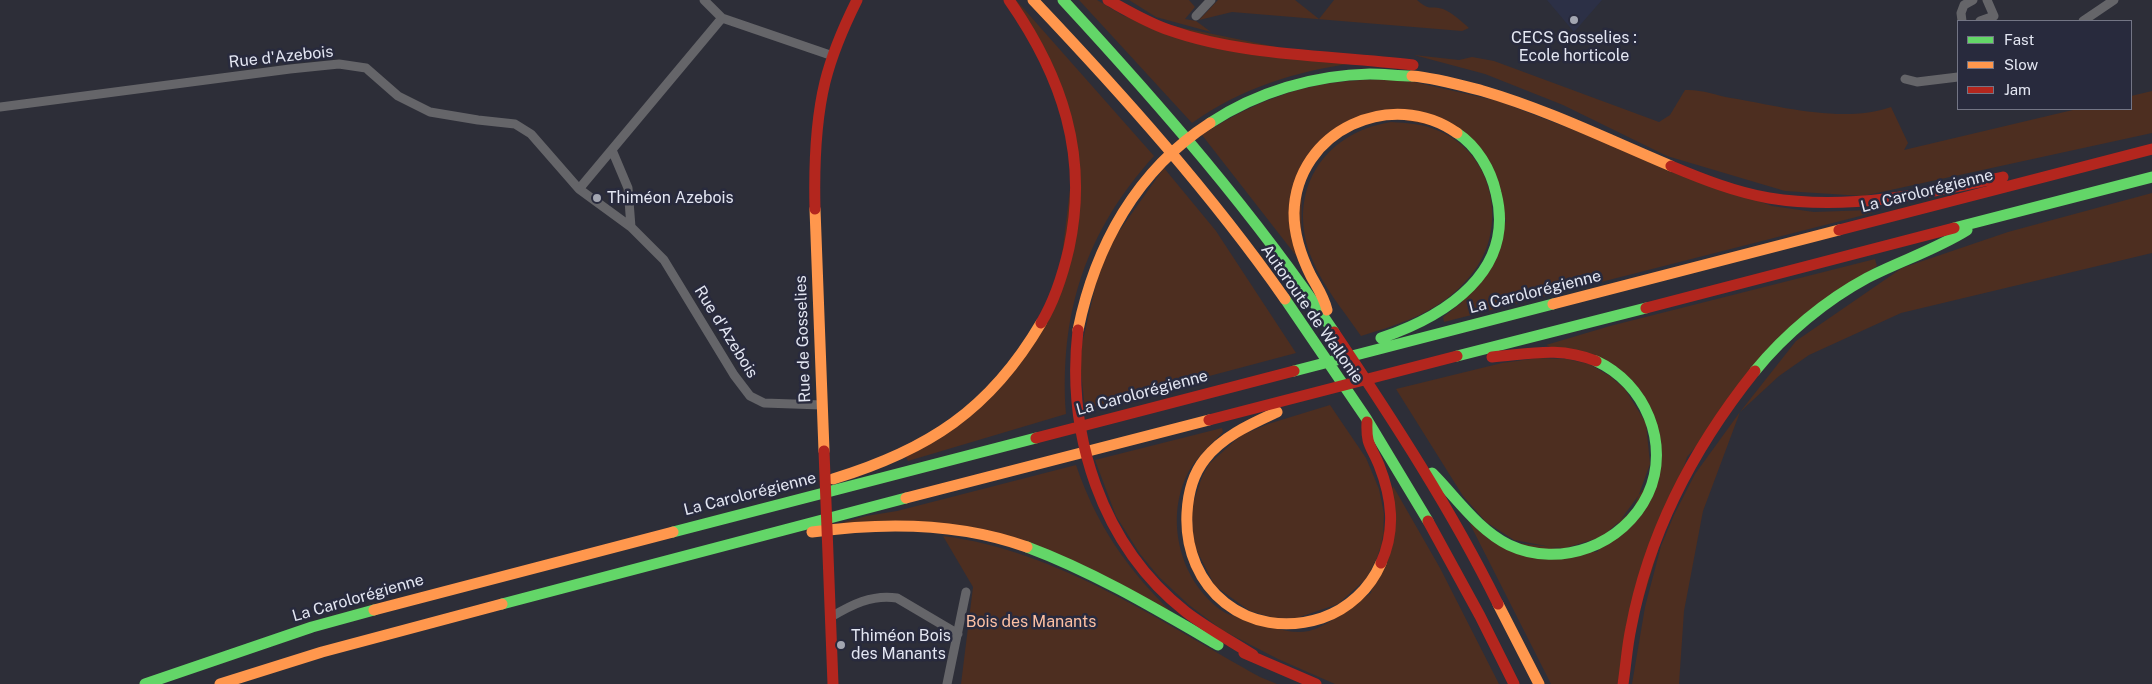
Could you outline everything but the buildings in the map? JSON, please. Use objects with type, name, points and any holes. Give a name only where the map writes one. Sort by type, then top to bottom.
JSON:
[{"type":"main road","name":"Rue de Gosselies","points":[[833,684],[815,206],[818,123],[825,82],[845,24],[857,0]]},
{"type":"main road","points":[[812,495],[829,481],[910,450],[958,421],[1002,382],[1022,358],[1051,306],[1062,279],[1076,216],[1074,150],[1057,86],[1028,28],[1009,0]]},
{"type":"main road","name":"Autoroute de Wallonie","points":[[1033,0],[1188,173],[1293,311],[1367,420],[1372,440]]},
{"type":"main road","name":"Autoroute de Wallonie","points":[[1063,0],[1170,118],[1321,304],[1329,324],[1401,432],[1465,540],[1539,684]]},
{"type":"main road","points":[[1108,0],[1141,18],[1175,32],[1221,44],[1429,67],[1462,75],[1477,88]]},
{"type":"main road","points":[[1316,684],[1253,655],[1186,611],[1153,581],[1126,546],[1098,493],[1081,436],[1074,380],[1076,345],[1081,308],[1092,271],[1108,234],[1126,206],[1147,177],[1188,138],[1238,106],[1264,94],[1324,77],[1359,73],[1394,74],[1428,77],[1477,88],[1540,111],[1716,184],[1764,197],[1801,203],[1840,205],[1876,202],[1913,197],[2011,175],[2055,175]]},
{"type":"main road","points":[[1321,304],[1300,250],[1295,228],[1295,204],[1300,181],[1308,163],[1324,144],[1342,129],[1361,120],[1398,112],[1414,114],[1447,125],[1474,145],[1491,173],[1497,189],[1501,213],[1500,233],[1494,253],[1483,270],[1460,298],[1437,315],[1413,327],[1371,342],[1332,361]]},
{"type":"main road","name":"La Carolorégienne","points":[[145,684],[312,627],[397,603],[2152,149]]},
{"type":"main road","points":[[220,684],[404,629],[2152,177]]},
{"type":"main road","points":[[1623,684],[1632,619],[1645,570],[1666,511],[1692,461],[1724,411],[1761,363],[1802,323],[1851,287],[1896,264],[1955,238],[1982,220]]},
{"type":"main road","points":[[1419,461],[1446,486],[1487,530],[1508,544],[1524,550],[1562,555],[1588,550],[1606,541],[1636,513],[1649,494],[1654,479],[1656,449],[1648,414],[1637,393],[1610,368],[1569,353],[1550,350],[1449,359]]},
{"type":"main road","points":[[1320,393],[1244,426],[1222,442],[1204,460],[1190,491],[1185,523],[1186,541],[1192,558],[1198,573],[1208,588],[1236,611],[1253,619],[1272,624],[1301,624],[1315,620],[1342,609],[1355,600],[1375,577],[1383,562],[1389,544],[1392,519],[1390,497],[1372,440]]},
{"type":"main road","points":[[1372,440],[1446,552],[1514,684]]},
{"type":"main road","points":[[740,542],[774,540],[814,532],[869,526],[915,526],[959,530],[994,537],[1063,562],[1128,594],[1220,646],[1253,655]]},
{"type":"street","points":[[704,0],[722,18],[833,56]]},
{"type":"street","points":[[1196,16],[1211,0]]},
{"type":"street","points":[[1962,20],[1961,13],[1964,5],[1973,0]]},
{"type":"street","points":[[1983,20],[1994,16],[1987,0]]},
{"type":"street","points":[[2084,20],[2114,0]]},
{"type":"street","points":[[579,190],[722,18]]},
{"type":"street","name":"Rue d'Azebois","points":[[0,107],[290,69],[340,64],[366,68],[398,96],[430,112],[515,124],[531,134],[579,190],[631,227],[664,260],[734,375],[750,396],[764,403],[822,405]]},
{"type":"street","points":[[1905,79],[1917,82],[1957,77]]},
{"type":"street","points":[[612,150],[628,188],[631,227]]},
{"type":"street","points":[[947,684],[966,592]]},
{"type":"street","points":[[830,618],[851,606],[887,596],[897,598],[958,634]]},
{"type":"shaded area","name":"CECS Gosselies : Ecole horticole","points":[[1547,0],[1602,0],[1574,32]]},
{"type":"green space","points":[[1016,0],[1154,156],[1130,184],[1111,214],[1094,244],[1082,275],[1073,308],[1067,342],[1065,377],[1066,414],[908,461],[906,457],[961,424],[1056,306],[1076,139]]},
{"type":"green space","points":[[1079,0],[1097,0],[1124,16],[1355,63],[1290,76],[1270,83],[1230,100],[1192,123]]},
{"type":"green space","points":[[1129,0],[1189,0],[1195,7],[1185,19],[1196,21],[1211,32],[1156,17]]},
{"type":"green space","points":[[1218,0],[1295,0],[1319,19],[1334,0],[1417,0],[1428,7],[1447,11],[1469,28],[1462,31],[1232,12],[1199,20]]},
{"type":"green space","points":[[1414,55],[1459,60],[1472,57],[1494,61],[1659,122],[1670,115],[1685,90],[1702,91],[1790,109],[1832,114],[1872,112],[1891,107],[1908,143],[1904,150],[2073,110],[2132,110],[2132,96],[2152,91],[2152,133],[1863,196],[1785,191],[1667,156],[1563,105],[1485,74]]},
{"type":"green space","points":[[1401,79],[1498,101],[1772,206],[1814,212],[1871,210],[1872,213],[1444,322],[1443,317],[1461,303],[1506,221],[1464,132],[1369,113],[1302,166],[1301,262],[1202,135],[1234,116],[1286,94],[1348,81]]},
{"type":"green space","points":[[1391,122],[1422,125],[1439,131],[1458,142],[1473,157],[1484,175],[1490,195],[1492,216],[1490,237],[1483,257],[1471,275],[1448,298],[1421,314],[1361,336],[1328,289],[1312,259],[1305,235],[1303,211],[1307,190],[1315,170],[1329,153],[1346,139],[1367,128]]},
{"type":"green space","points":[[1164,168],[1216,231],[1296,353],[1085,409],[1080,364],[1082,344],[1098,275],[1115,237]]},
{"type":"green space","points":[[2152,193],[2152,253],[1901,313],[1809,355],[1779,376],[1740,412],[1796,341],[1902,268],[2008,232]]},
{"type":"green space","points":[[1875,259],[1877,266],[1813,308],[1687,457],[1617,684],[1551,684],[1469,522],[1490,540],[1597,552],[1661,465],[1631,379],[1546,345],[1610,326]]},
{"type":"green space","points":[[1538,358],[1567,359],[1589,364],[1610,376],[1625,389],[1646,423],[1650,464],[1634,508],[1602,537],[1562,549],[1514,540],[1486,522],[1463,496],[1396,389],[1502,363]]},
{"type":"green space","points":[[1330,405],[1366,458],[1379,489],[1384,514],[1383,538],[1377,558],[1366,579],[1338,604],[1297,618],[1274,618],[1250,611],[1215,586],[1193,543],[1192,506],[1202,477],[1209,464],[1240,436],[1268,424]]},
{"type":"green space","points":[[1740,412],[1703,511],[1684,611],[1679,684],[1632,684],[1645,607],[1661,546],[1695,474]]},
{"type":"green space","points":[[1222,428],[1223,432],[1191,467],[1181,491],[1177,510],[1177,530],[1180,549],[1196,585],[1209,600],[1230,615],[1287,631],[1309,631],[1333,620],[1371,593],[1393,486],[1440,568],[1499,684],[1335,684],[1278,659],[1222,630],[1189,605],[1159,577],[1140,554],[1116,516],[1095,460]]},
{"type":"green space","points":[[1076,465],[1093,507],[1114,544],[1140,579],[1171,612],[985,530],[834,525],[866,516],[897,511]]},
{"type":"green space","name":"Bois des Manants","points":[[943,536],[986,544],[1027,556],[1068,572],[1146,612],[1260,677],[1277,684],[961,684],[973,587]]},
{"type":"traffic: fast","points":[[1063,0],[1135,79],[1239,202],[1334,332]]},
{"type":"traffic: fast","points":[[1210,123],[1247,102],[1287,87],[1307,82],[1349,75],[1412,76]]},
{"type":"traffic: fast","points":[[1381,338],[1405,329],[1451,303],[1470,287],[1486,267],[1496,245],[1499,221],[1494,184],[1487,167],[1477,152],[1457,133]]},
{"type":"traffic: fast","points":[[1954,228],[2152,177]]},
{"type":"traffic: fast","points":[[1755,371],[1793,331],[1836,297],[1867,278],[1943,244],[1967,230]]},
{"type":"traffic: fast","points":[[1285,299],[1366,418],[1428,521]]},
{"type":"traffic: fast","points":[[1294,371],[1553,304]]},
{"type":"traffic: fast","points":[[1457,356],[1646,308]]},
{"type":"traffic: fast","points":[[1432,473],[1477,522],[1498,539],[1509,545],[1529,552],[1569,553],[1589,548],[1607,539],[1623,527],[1637,512],[1648,494],[1654,475],[1655,436],[1649,417],[1640,400],[1628,384],[1613,371],[1596,361]]},
{"type":"traffic: fast","points":[[673,532],[1036,438]]},
{"type":"traffic: fast","points":[[502,604],[906,498]]},
{"type":"traffic: fast","points":[[1027,547],[1101,580],[1218,645]]},
{"type":"traffic: fast","points":[[145,684],[312,627],[374,610]]},
{"type":"traffic: slow","points":[[1033,0],[1165,145],[1227,220],[1285,299]]},
{"type":"traffic: slow","points":[[1412,76],[1448,82],[1507,99],[1555,116],[1671,166]]},
{"type":"traffic: slow","points":[[1327,310],[1301,253],[1294,221],[1299,184],[1311,159],[1329,139],[1352,125],[1377,116],[1404,114],[1431,120],[1457,133]]},
{"type":"traffic: slow","points":[[1078,330],[1096,269],[1108,240],[1123,213],[1161,163],[1184,142],[1210,123]]},
{"type":"traffic: slow","points":[[815,209],[824,451]]},
{"type":"traffic: slow","points":[[1553,304],[1839,230]]},
{"type":"traffic: slow","points":[[833,479],[898,455],[954,423],[978,403],[1000,380],[1041,323]]},
{"type":"traffic: slow","points":[[1277,412],[1238,431],[1220,444],[1205,459],[1194,478],[1187,513],[1189,540],[1196,565],[1208,586],[1225,603],[1246,615],[1269,622],[1295,623],[1322,618],[1341,609],[1357,597],[1371,581],[1381,563]]},
{"type":"traffic: slow","points":[[906,498],[1209,420]]},
{"type":"traffic: slow","points":[[812,532],[866,527],[921,526],[974,533],[1027,547]]},
{"type":"traffic: slow","points":[[374,610],[673,532]]},
{"type":"traffic: slow","points":[[220,684],[322,652],[502,604]]},
{"type":"traffic: slow","points":[[1498,604],[1539,684]]},
{"type":"traffic: jam","points":[[815,209],[816,146],[822,98],[835,51],[857,0]]},
{"type":"traffic: jam","points":[[1009,0],[1028,29],[1057,87],[1073,149],[1076,181],[1069,248],[1058,287],[1041,323]]},
{"type":"traffic: jam","points":[[1108,0],[1161,27],[1198,39],[1290,54],[1413,65]]},
{"type":"traffic: jam","points":[[1839,230],[2152,149]]},
{"type":"traffic: jam","points":[[1671,166],[1719,185],[1756,195],[1799,202],[1828,203],[1857,202],[1916,195],[2003,177]]},
{"type":"traffic: jam","points":[[1646,308],[1954,228]]},
{"type":"traffic: jam","points":[[1078,330],[1076,369],[1078,409],[1084,447],[1096,485],[1111,521],[1132,554],[1156,585],[1194,618],[1253,655]]},
{"type":"traffic: jam","points":[[1334,332],[1441,499],[1498,604]]},
{"type":"traffic: jam","points":[[1492,357],[1556,352],[1582,356],[1596,361]]},
{"type":"traffic: jam","points":[[1209,420],[1457,356]]},
{"type":"traffic: jam","points":[[1036,438],[1294,371]]},
{"type":"traffic: jam","points":[[1623,684],[1639,592],[1662,524],[1694,460],[1713,429],[1755,371]]},
{"type":"traffic: jam","points":[[1367,422],[1368,441],[1379,465],[1389,502],[1389,538],[1381,563]]},
{"type":"traffic: jam","points":[[824,451],[833,684]]},
{"type":"traffic: jam","points":[[1428,521],[1480,616],[1514,684]]},
{"type":"traffic: jam","points":[[1244,653],[1316,684]]},
{"type":"place","name":"CECS Gosselies : Ecole horticole","points":[[1574,20]]},
{"type":"place","name":"Thiméon Azebois","points":[[597,198]]},
{"type":"place","name":"Thiméon Bois des Manants","points":[[841,645]]}]
